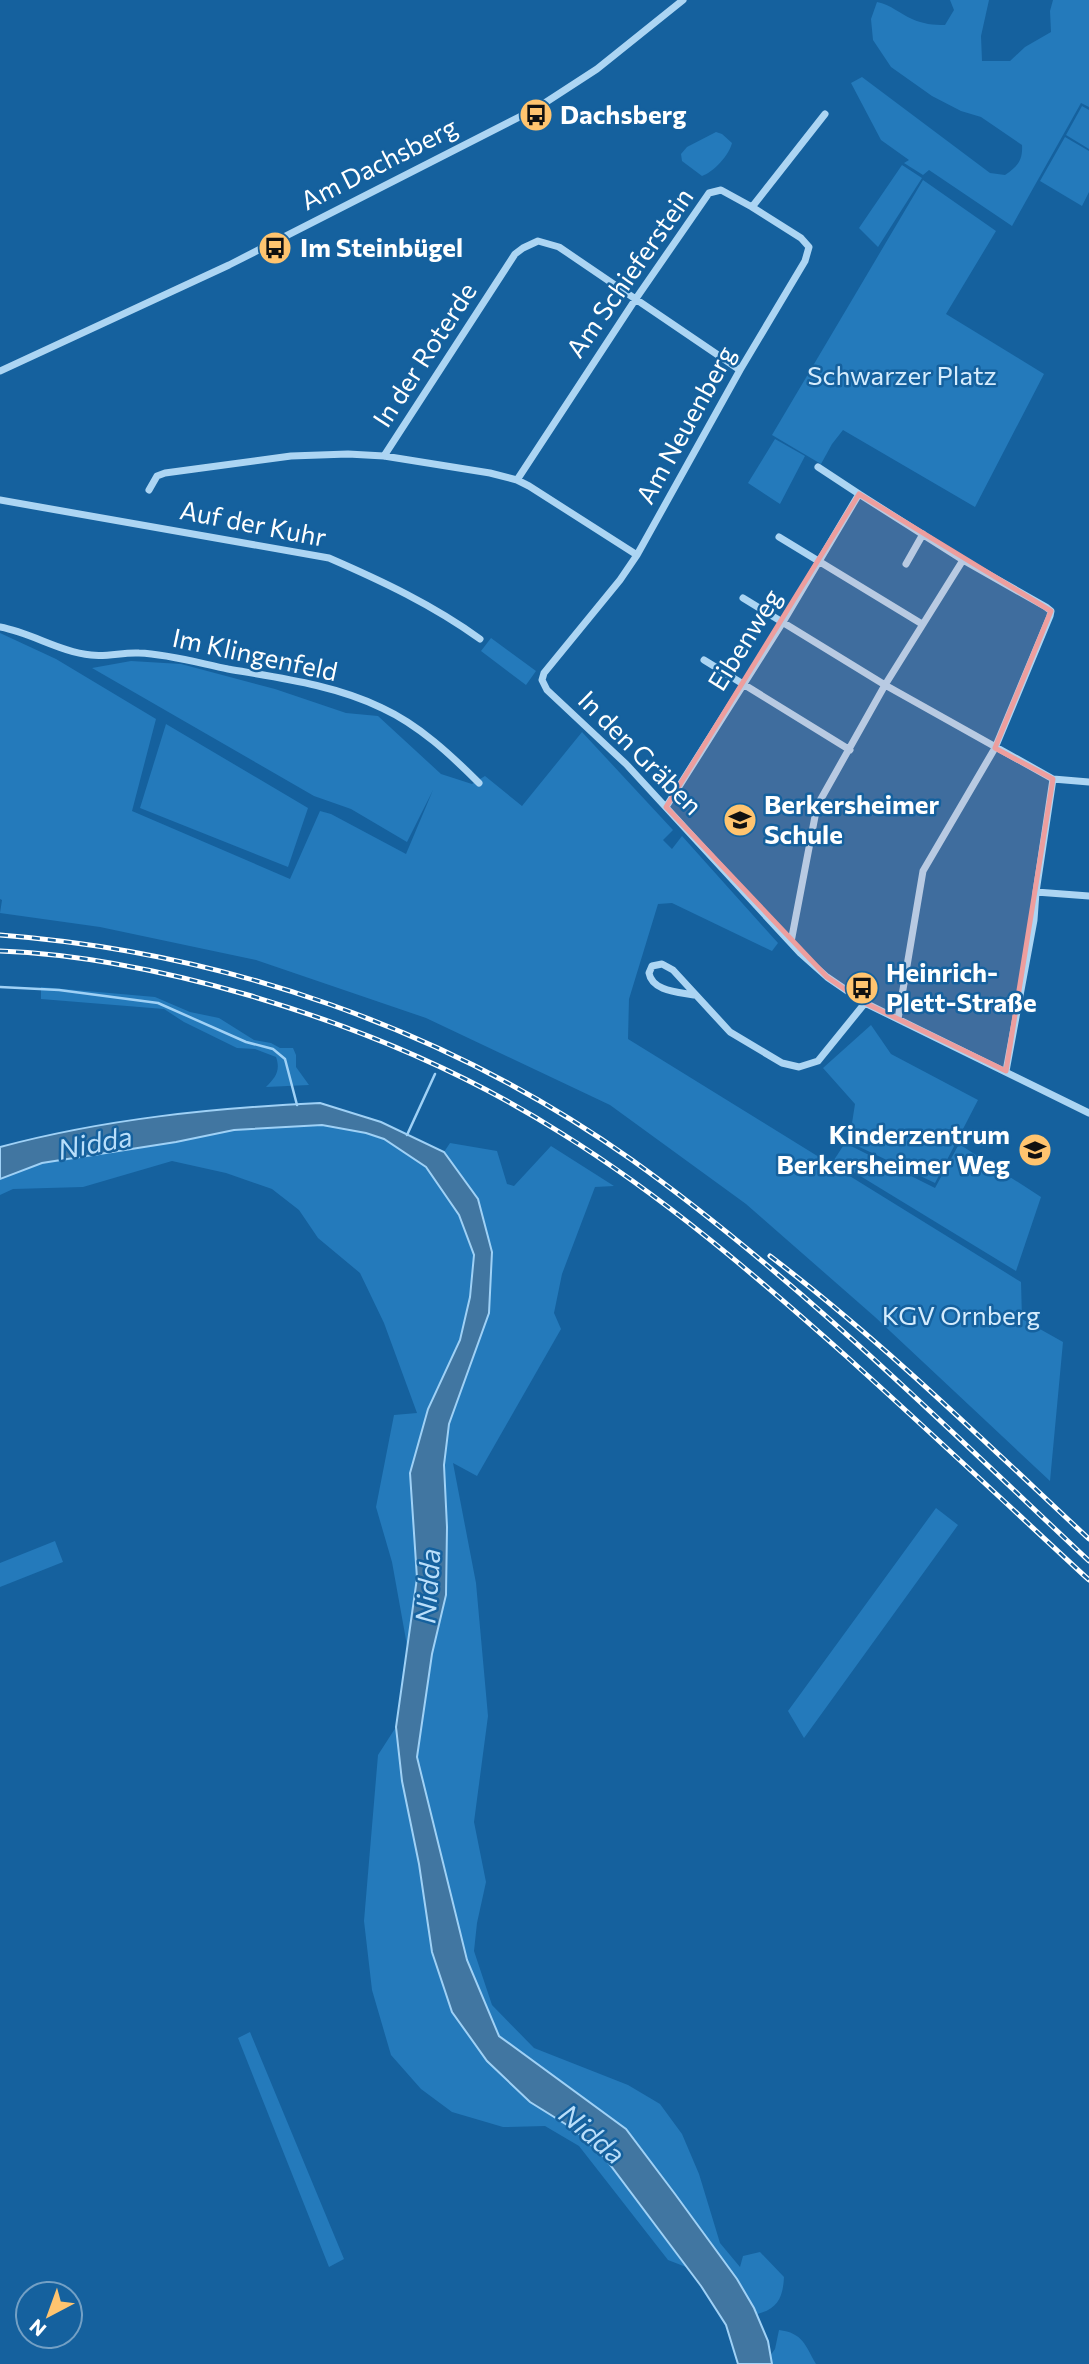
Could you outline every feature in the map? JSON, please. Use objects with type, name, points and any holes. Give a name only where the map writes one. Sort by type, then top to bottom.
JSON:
[{"type":"street","name":"Am Dachsberg","points":[[0,371],[229,265],[537,108],[597,69],[683,0]]},
{"type":"street","points":[[752,207],[824,114]]},
{"type":"street","name":"Am Schieferstein","points":[[517,480],[709,193],[721,190],[752,207]]},
{"type":"street","name":"Am Neuenberg","points":[[544,673],[620,580],[637,555],[740,370],[805,261],[809,247],[801,238],[752,207]]},
{"type":"street","name":"In der Roterde","points":[[384,456],[515,254],[538,241],[553,244],[740,370]]},
{"type":"street","points":[[149,489],[157,476],[165,473],[291,456],[384,456],[517,480],[637,555]]},
{"type":"street","points":[[818,467],[1051,611],[995,748],[923,871],[898,1019]]},
{"type":"street","name":"Eibenweg","points":[[666,807],[859,494]]},
{"type":"street","name":"Auf der Kuhr","points":[[0,500],[329,558],[424,603],[480,639]]},
{"type":"street","points":[[906,564],[923,534]]},
{"type":"street","points":[[779,537],[922,624]]},
{"type":"street","points":[[791,942],[817,806],[885,685],[963,559]]},
{"type":"street","points":[[743,598],[885,685],[1053,779],[1089,782]]},
{"type":"street","name":"Im Klingenfeld","points":[[0,627],[71,652],[113,656],[140,653],[304,682],[353,697],[383,708],[412,726],[456,760],[479,783]]},
{"type":"street","points":[[704,660],[850,750]]},
{"type":"street","name":"In den Gräben","points":[[544,673],[542,680],[547,690],[603,740],[800,953],[827,977],[865,1003],[1089,1113]]},
{"type":"street","points":[[1006,1071],[1034,920],[1053,779]]},
{"type":"street","points":[[1036,892],[1089,896]]},
{"type":"street","points":[[694,995],[656,986],[650,981],[652,966],[662,964],[673,970],[730,1031],[782,1063],[799,1067],[818,1061],[865,1003]]},
{"type":"highlighted area","points":[[859,494],[1051,611],[995,748],[1053,779],[1006,1071],[865,1003],[827,977],[666,807]]},
{"type":"green space","points":[[950,0],[989,0],[981,36],[982,61],[1010,61],[1025,47],[1051,32],[1050,11],[1053,0],[1089,0],[1089,107],[1081,103],[1012,226],[929,170],[923,175],[904,163],[909,160],[881,140],[851,83],[862,77],[990,173],[1005,175],[1013,169],[1020,159],[1022,145],[981,117],[961,111],[932,96],[891,67],[873,40],[871,19],[877,2],[916,21],[945,25],[954,10]]},
{"type":"green space","points":[[1082,106],[1089,110],[1089,149],[1066,135]]},
{"type":"green space","points":[[716,132],[732,143],[720,162],[702,176],[682,161],[681,154],[687,147]]},
{"type":"green space","points":[[1065,137],[1089,151],[1089,192],[1082,206],[1040,181]]},
{"type":"green space","points":[[902,165],[922,178],[878,247],[859,228]]},
{"type":"green space","name":"Schwarzer Platz","points":[[923,180],[996,231],[946,314],[1044,374],[975,507],[843,430],[821,464],[772,435]]},
{"type":"green space","points":[[775,439],[805,456],[780,504],[748,483]]},
{"type":"green space","name":"KGV Ornberg","points":[[0,633],[56,659],[156,719],[132,811],[290,879],[320,811],[331,814],[406,854],[433,790],[407,842],[351,809],[314,796],[92,668],[131,661],[181,664],[275,689],[346,713],[378,716],[441,774],[472,784],[485,776],[522,806],[582,732],[673,830],[663,840],[672,849],[682,836],[778,943],[772,951],[672,903],[658,904],[629,999],[628,1039],[1021,1282],[1022,1319],[1063,1342],[1050,1481],[875,1317],[746,1204],[610,1105],[426,1018],[256,960],[100,927],[0,913]]},
{"type":"green space","points":[[491,638],[536,671],[526,685],[481,651]]},
{"type":"green space","points":[[166,724],[308,808],[288,867],[140,808]]},
{"type":"green space","points":[[41,987],[155,997],[190,1012],[219,1018],[254,1040],[271,1043],[280,1048],[293,1048],[296,1067],[309,1085],[266,1087],[276,1074],[276,1057],[255,1049],[237,1048],[164,1009],[41,999]]},
{"type":"green space","points":[[871,1025],[891,1054],[978,1100],[935,1183],[849,1142],[855,1104],[823,1068]]},
{"type":"green space","points":[[322,1125],[384,1139],[426,1167],[459,1215],[474,1255],[470,1297],[460,1340],[428,1409],[410,1473],[417,1578],[408,1651],[392,1562],[376,1507],[394,1415],[417,1413],[384,1323],[360,1273],[318,1238],[299,1210],[272,1189],[226,1173],[172,1161],[83,1187],[13,1189],[0,1195],[0,1179],[42,1163],[234,1130]]},
{"type":"green space","points":[[450,1143],[497,1151],[507,1184],[514,1186],[551,1146],[614,1186],[595,1187],[562,1274],[554,1313],[561,1329],[477,1476],[453,1463],[476,1583],[488,1716],[474,1822],[486,1882],[474,1951],[492,2005],[534,2048],[628,2085],[660,2104],[682,2134],[699,2174],[720,2243],[740,2267],[743,2256],[760,2252],[784,2277],[778,2301],[770,2309],[757,2314],[737,2279],[626,2129],[499,2036],[467,1959],[417,1757],[432,1654],[446,1595],[444,1465],[449,1424],[489,1313],[492,1252],[478,1199],[444,1152]]},
{"type":"green space","points":[[845,1143],[935,1188],[959,1144],[1041,1197],[1016,1271],[834,1160]]},
{"type":"green space","points":[[936,1508],[958,1525],[804,1738],[788,1711]]},
{"type":"green space","points":[[55,1541],[63,1562],[0,1587],[0,1563]]},
{"type":"green space","points":[[396,1727],[402,1781],[419,1864],[487,2061],[530,2102],[575,2130],[605,2158],[686,2267],[668,2260],[579,2146],[545,2126],[503,2127],[452,2112],[421,2089],[391,2055],[372,1990],[364,1921],[378,1755]]},
{"type":"green space","points":[[250,2032],[344,2259],[329,2267],[238,2038]]},
{"type":"green space","points":[[779,2330],[798,2337],[816,2364],[772,2364],[770,2356],[775,2349]]},
{"type":"water","name":"Nidda","points":[[320,1103],[381,1122],[444,1152],[478,1199],[492,1252],[489,1313],[449,1424],[444,1465],[446,1595],[432,1654],[417,1757],[467,1960],[499,2036],[626,2129],[737,2279],[754,2308],[768,2341],[772,2364],[738,2364],[726,2325],[701,2286],[605,2158],[575,2130],[530,2102],[487,2061],[452,2012],[432,1952],[419,1864],[402,1781],[396,1727],[417,1578],[410,1473],[428,1409],[460,1340],[470,1297],[474,1255],[459,1215],[426,1167],[384,1139],[322,1125],[234,1130],[42,1163],[0,1179],[0,1147],[39,1137],[159,1116]]},
{"type":"waterway","points":[[0,987],[59,990],[158,1003],[246,1042],[273,1049],[285,1059],[297,1105]]},
{"type":"waterway","points":[[407,1135],[435,1074]]},
{"type":"railway","points":[[0,935],[84,944],[168,959],[250,979],[331,1005],[410,1036],[487,1072],[561,1113],[693,1205],[810,1302],[1089,1561]]},
{"type":"railway","points":[[0,951],[125,965],[248,995],[329,1021],[409,1053],[524,1111],[636,1183],[778,1296],[1089,1580]]},
{"type":"railway","points":[[770,1256],[893,1358],[1089,1539]]},
{"type":"place","name":"Dachsberg","points":[[536,115]]},
{"type":"place","name":"Im Steinbügel","points":[[275,248]]},
{"type":"place","name":"Berkersheimer Schule","points":[[740,820]]},
{"type":"place","name":"Heinrich- Plett-Straße","points":[[862,988]]},
{"type":"place","name":"Kinderzentrum Berkersheimer Weg","points":[[1035,1150]]}]
